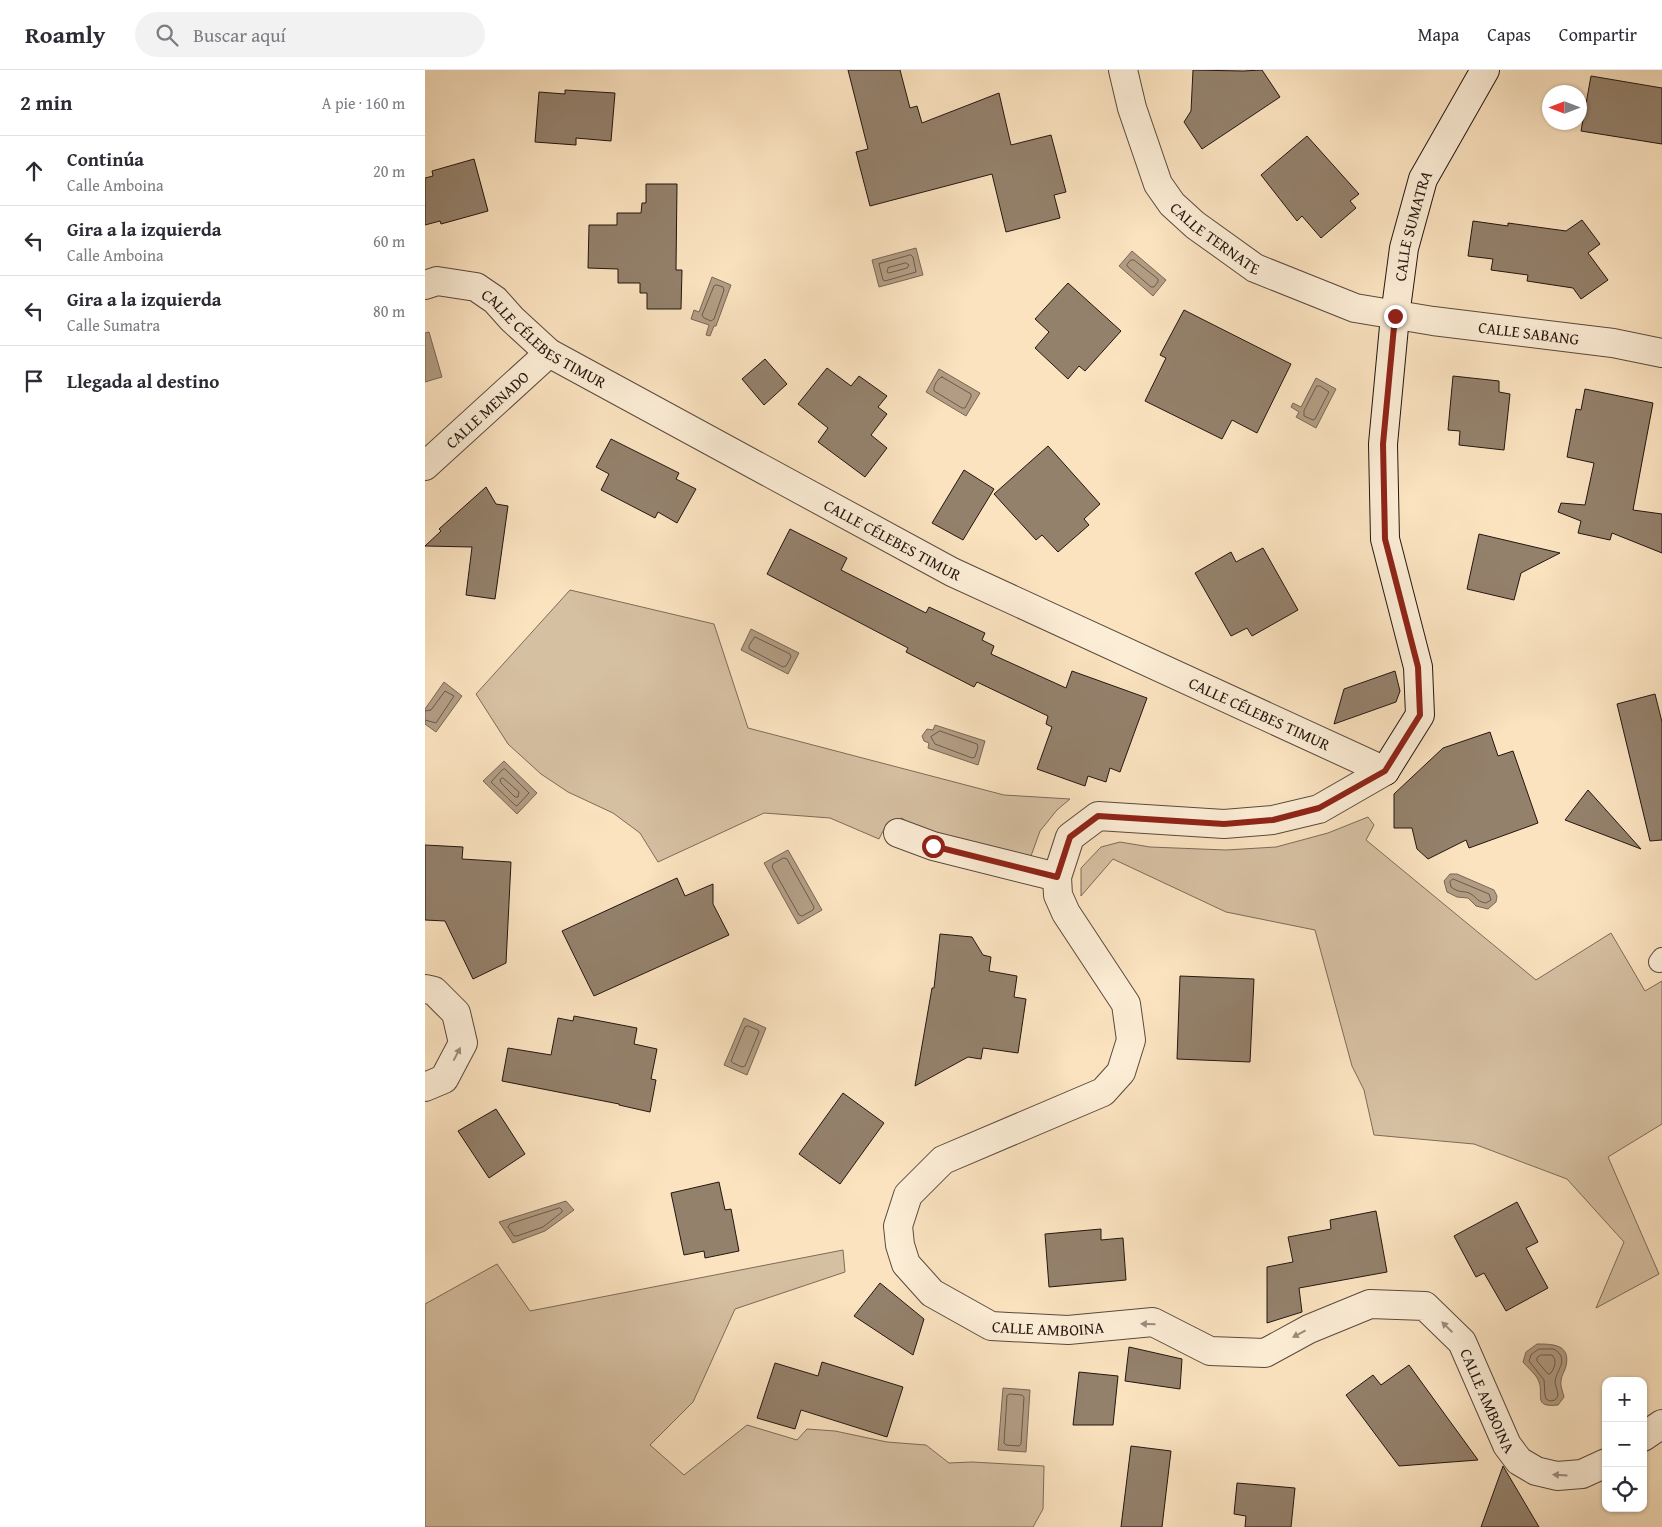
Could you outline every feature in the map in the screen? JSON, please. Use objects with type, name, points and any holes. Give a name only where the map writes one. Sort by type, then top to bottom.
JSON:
[{"type":"street","name":"CALLE TERNATE","points":[[1123,70],[1133,108],[1158,184],[1172,204],[1195,225],[1255,268],[1355,308],[1395,316]]},
{"type":"street","name":"CALLE SUMATRA","points":[[1385,771],[1420,715],[1418,667],[1385,539],[1383,444],[1395,316],[1404,248],[1423,179],[1485,70]]},
{"type":"street","name":"CALLE CÉLEBES TIMUR","points":[[425,285],[437,281],[477,287],[495,300],[512,319],[549,353],[952,572],[1385,771]]},
{"type":"street","name":"CALLE SABANG","points":[[1395,316],[1613,343],[1662,353]]},
{"type":"street","name":"CALLE MENADO","points":[[425,466],[549,353]]},
{"type":"street","name":"CALLE AMBOINA","points":[[1385,771],[1319,808],[1273,820],[1224,824],[1098,816],[1070,837],[1057,877],[1058,895],[1066,913],[1126,1004],[1131,1040],[1121,1072],[1103,1092],[943,1160],[908,1195],[899,1226],[900,1245],[906,1264],[931,1293],[991,1326],[1068,1330],[1153,1322],[1210,1351],[1265,1353],[1309,1329],[1370,1304],[1425,1306],[1462,1342],[1507,1445],[1519,1461],[1536,1471],[1557,1476],[1582,1474],[1602,1465]]},
{"type":"street","points":[[899,832],[933,846],[1057,877]]},
{"type":"street","points":[[425,989],[434,991],[456,1013],[463,1043],[444,1079],[425,1087]]},
{"type":"street","points":[[1647,1434],[1662,1424]]},
{"type":"shaded area","points":[[570,590],[714,624],[748,728],[1004,795],[1070,799],[1057,810],[1040,831],[1031,856],[921,833],[902,818],[887,823],[879,839],[830,818],[764,813],[658,862],[640,833],[613,813],[568,792],[541,774],[508,744],[476,694]]},
{"type":"shaded area","points":[[1368,817],[1374,825],[1366,840],[1536,980],[1611,933],[1645,991],[1662,981],[1662,1124],[1608,1157],[1659,1274],[1596,1308],[1624,1242],[1567,1179],[1474,1144],[1374,1135],[1364,1090],[1352,1066],[1315,930],[1226,912],[1113,859],[1081,896],[1081,868],[1101,847],[1120,842],[1150,847],[1226,850],[1276,847],[1328,833]]},
{"type":"shaded area","points":[[843,1250],[845,1272],[735,1309],[693,1402],[650,1445],[684,1475],[747,1425],[797,1440],[807,1429],[835,1431],[887,1442],[926,1445],[949,1463],[972,1462],[1044,1466],[1043,1509],[1033,1527],[425,1527],[425,1304],[497,1264],[530,1311]]},
{"type":"water","points":[[916,248],[923,275],[879,287],[872,260]]},
{"type":"water","points":[[1132,251],[1166,280],[1153,296],[1119,266]]},
{"type":"water","points":[[712,277],[731,285],[716,326],[714,326],[710,336],[706,335],[709,325],[691,319],[694,310],[699,312]]},
{"type":"water","points":[[429,332],[442,377],[425,382],[425,333]]},
{"type":"water","points":[[939,369],[980,393],[966,416],[926,392]]},
{"type":"water","points":[[1316,378],[1336,389],[1316,428],[1296,417],[1299,412],[1291,407],[1293,403],[1301,407]]},
{"type":"water","points":[[751,629],[799,653],[788,674],[741,650]]},
{"type":"water","points":[[444,682],[462,696],[436,732],[425,724],[425,709]]},
{"type":"water","points":[[935,725],[985,741],[978,765],[928,748],[929,743],[924,741],[922,736],[927,729],[933,730]]},
{"type":"water","points":[[504,761],[537,793],[517,814],[483,781]]},
{"type":"water","points":[[788,850],[822,910],[798,924],[764,863]]},
{"type":"water","points":[[1450,874],[1457,874],[1494,890],[1497,896],[1496,902],[1488,909],[1476,906],[1468,898],[1457,897],[1447,892],[1444,881]]},
{"type":"water","points":[[744,1018],[766,1028],[747,1075],[724,1065]]},
{"type":"water","points":[[566,1201],[574,1210],[545,1231],[513,1243],[499,1222]]},
{"type":"water","points":[[1537,1344],[1554,1345],[1563,1349],[1566,1353],[1566,1366],[1561,1383],[1564,1397],[1558,1405],[1542,1402],[1538,1379],[1523,1362],[1526,1352]]},
{"type":"water","points":[[1003,1388],[1030,1390],[1026,1452],[998,1450]]},
{"type":"building","points":[[848,70],[900,70],[910,108],[917,106],[922,123],[999,93],[1011,145],[1051,135],[1066,192],[1054,195],[1060,218],[1006,232],[992,174],[870,206],[856,152],[868,149]]},
{"type":"building","points":[[1193,70],[1262,70],[1280,97],[1202,149],[1184,122],[1191,111]]},
{"type":"building","points":[[1591,76],[1662,88],[1662,144],[1581,131],[1587,130],[1587,98]]},
{"type":"building","points":[[565,90],[615,93],[611,141],[576,138],[576,145],[535,142],[539,92],[565,94]]},
{"type":"building","points":[[1307,136],[1359,194],[1350,201],[1356,208],[1321,238],[1302,216],[1297,221],[1261,175]]},
{"type":"building","points":[[474,159],[488,211],[441,224],[440,221],[425,225],[425,178],[433,176],[432,171]]},
{"type":"building","points":[[646,184],[677,184],[676,270],[682,270],[681,309],[647,309],[647,293],[640,293],[640,283],[618,283],[618,269],[588,268],[589,225],[617,225],[617,213],[641,213],[642,203],[646,203]]},
{"type":"building","points":[[1582,220],[1600,244],[1588,253],[1608,280],[1581,299],[1573,288],[1527,281],[1528,275],[1491,270],[1493,259],[1468,256],[1473,221],[1508,226],[1508,223],[1566,231]]},
{"type":"building","points":[[1068,283],[1121,331],[1085,371],[1079,366],[1068,379],[1035,348],[1049,332],[1035,319]]},
{"type":"building","points":[[1184,310],[1291,364],[1257,433],[1232,420],[1222,439],[1145,401],[1166,358],[1160,355]]},
{"type":"building","points":[[765,359],[787,384],[764,405],[742,379]]},
{"type":"building","points":[[827,368],[851,386],[859,376],[887,396],[878,407],[887,414],[871,435],[887,448],[865,477],[818,442],[828,428],[798,404]]},
{"type":"building","points":[[1453,376],[1499,381],[1499,392],[1510,394],[1504,450],[1459,445],[1460,431],[1448,430]]},
{"type":"building","points":[[1585,389],[1653,403],[1633,510],[1662,514],[1662,553],[1612,533],[1610,540],[1578,533],[1581,521],[1558,512],[1561,503],[1585,505],[1594,463],[1567,457],[1576,409],[1581,410]]},
{"type":"building","points":[[611,439],[679,473],[676,479],[696,489],[677,523],[658,512],[655,518],[601,490],[609,474],[596,467]]},
{"type":"building","points":[[1048,446],[1100,504],[1084,519],[1089,525],[1058,552],[1042,535],[1036,540],[994,494]]},
{"type":"building","points":[[964,470],[994,489],[963,540],[932,523]]},
{"type":"building","points":[[486,487],[496,504],[508,506],[495,599],[466,595],[472,547],[425,546],[441,531],[439,529]]},
{"type":"building","points":[[790,529],[847,558],[841,570],[926,613],[929,607],[985,633],[982,640],[994,646],[991,654],[1066,688],[1072,671],[1147,698],[1120,772],[1110,768],[1106,782],[1088,776],[1085,786],[1037,769],[1052,727],[1046,724],[1048,716],[977,682],[974,687],[906,652],[908,648],[767,574]]},
{"type":"building","points":[[1479,534],[1560,553],[1521,573],[1514,600],[1467,589]]},
{"type":"building","points":[[1263,548],[1298,610],[1252,636],[1247,628],[1231,636],[1195,573],[1231,552],[1236,562]]},
{"type":"building","points":[[1395,671],[1400,691],[1396,702],[1334,724],[1344,689]]},
{"type":"building","points":[[1655,694],[1662,722],[1662,840],[1650,841],[1617,704]]},
{"type":"building","points":[[1490,732],[1498,756],[1513,751],[1538,823],[1469,848],[1466,840],[1428,859],[1417,849],[1412,828],[1394,828],[1394,794],[1443,748]]},
{"type":"building","points":[[1588,790],[1641,849],[1565,820]]},
{"type":"building","points":[[425,845],[463,847],[462,859],[511,862],[506,963],[473,979],[445,921],[425,920]]},
{"type":"building","points":[[677,878],[685,896],[713,884],[713,904],[729,935],[594,996],[562,931]]},
{"type":"building","points":[[940,934],[972,937],[983,955],[991,957],[989,971],[1017,976],[1014,997],[1026,999],[1018,1053],[983,1048],[981,1059],[968,1057],[915,1086],[932,988],[934,988]]},
{"type":"building","points":[[1180,976],[1254,979],[1250,1062],[1177,1059]]},
{"type":"building","points":[[574,1016],[637,1028],[634,1044],[657,1049],[651,1079],[656,1080],[650,1112],[502,1081],[508,1048],[551,1055],[558,1018],[573,1021]]},
{"type":"building","points":[[843,1093],[884,1123],[840,1184],[799,1154]]},
{"type":"building","points":[[496,1109],[525,1154],[489,1178],[458,1131]]},
{"type":"building","points":[[719,1182],[725,1210],[731,1209],[739,1251],[705,1258],[704,1251],[684,1255],[671,1193]]},
{"type":"building","points":[[1517,1202],[1538,1242],[1526,1248],[1548,1288],[1506,1311],[1484,1273],[1476,1277],[1454,1236]]},
{"type":"building","points":[[1376,1211],[1387,1272],[1299,1288],[1302,1312],[1267,1323],[1267,1267],[1293,1262],[1288,1237],[1331,1229],[1330,1220]]},
{"type":"building","points":[[1101,1229],[1101,1240],[1123,1238],[1126,1280],[1049,1287],[1045,1234]]},
{"type":"building","points":[[880,1283],[924,1319],[913,1355],[854,1316]]},
{"type":"building","points":[[1129,1347],[1182,1359],[1180,1389],[1125,1381]]},
{"type":"building","points":[[822,1362],[903,1387],[887,1437],[801,1410],[795,1429],[757,1418],[775,1363],[818,1376]]},
{"type":"building","points":[[1409,1365],[1478,1460],[1399,1466],[1346,1395],[1373,1375],[1381,1385]]},
{"type":"building","points":[[1079,1372],[1118,1376],[1113,1425],[1073,1425]]},
{"type":"building","points":[[1131,1446],[1171,1451],[1162,1527],[1121,1527]]},
{"type":"building","points":[[1503,1466],[1539,1527],[1481,1527]]},
{"type":"building","points":[[1237,1483],[1295,1488],[1291,1527],[1245,1527],[1246,1516],[1234,1514]]},
{"type":"route","points":[[933,846],[1057,877],[1070,837],[1098,816],[1224,824],[1273,820],[1319,808],[1385,771],[1420,715],[1418,667],[1385,539],[1383,444],[1395,316]]}]
